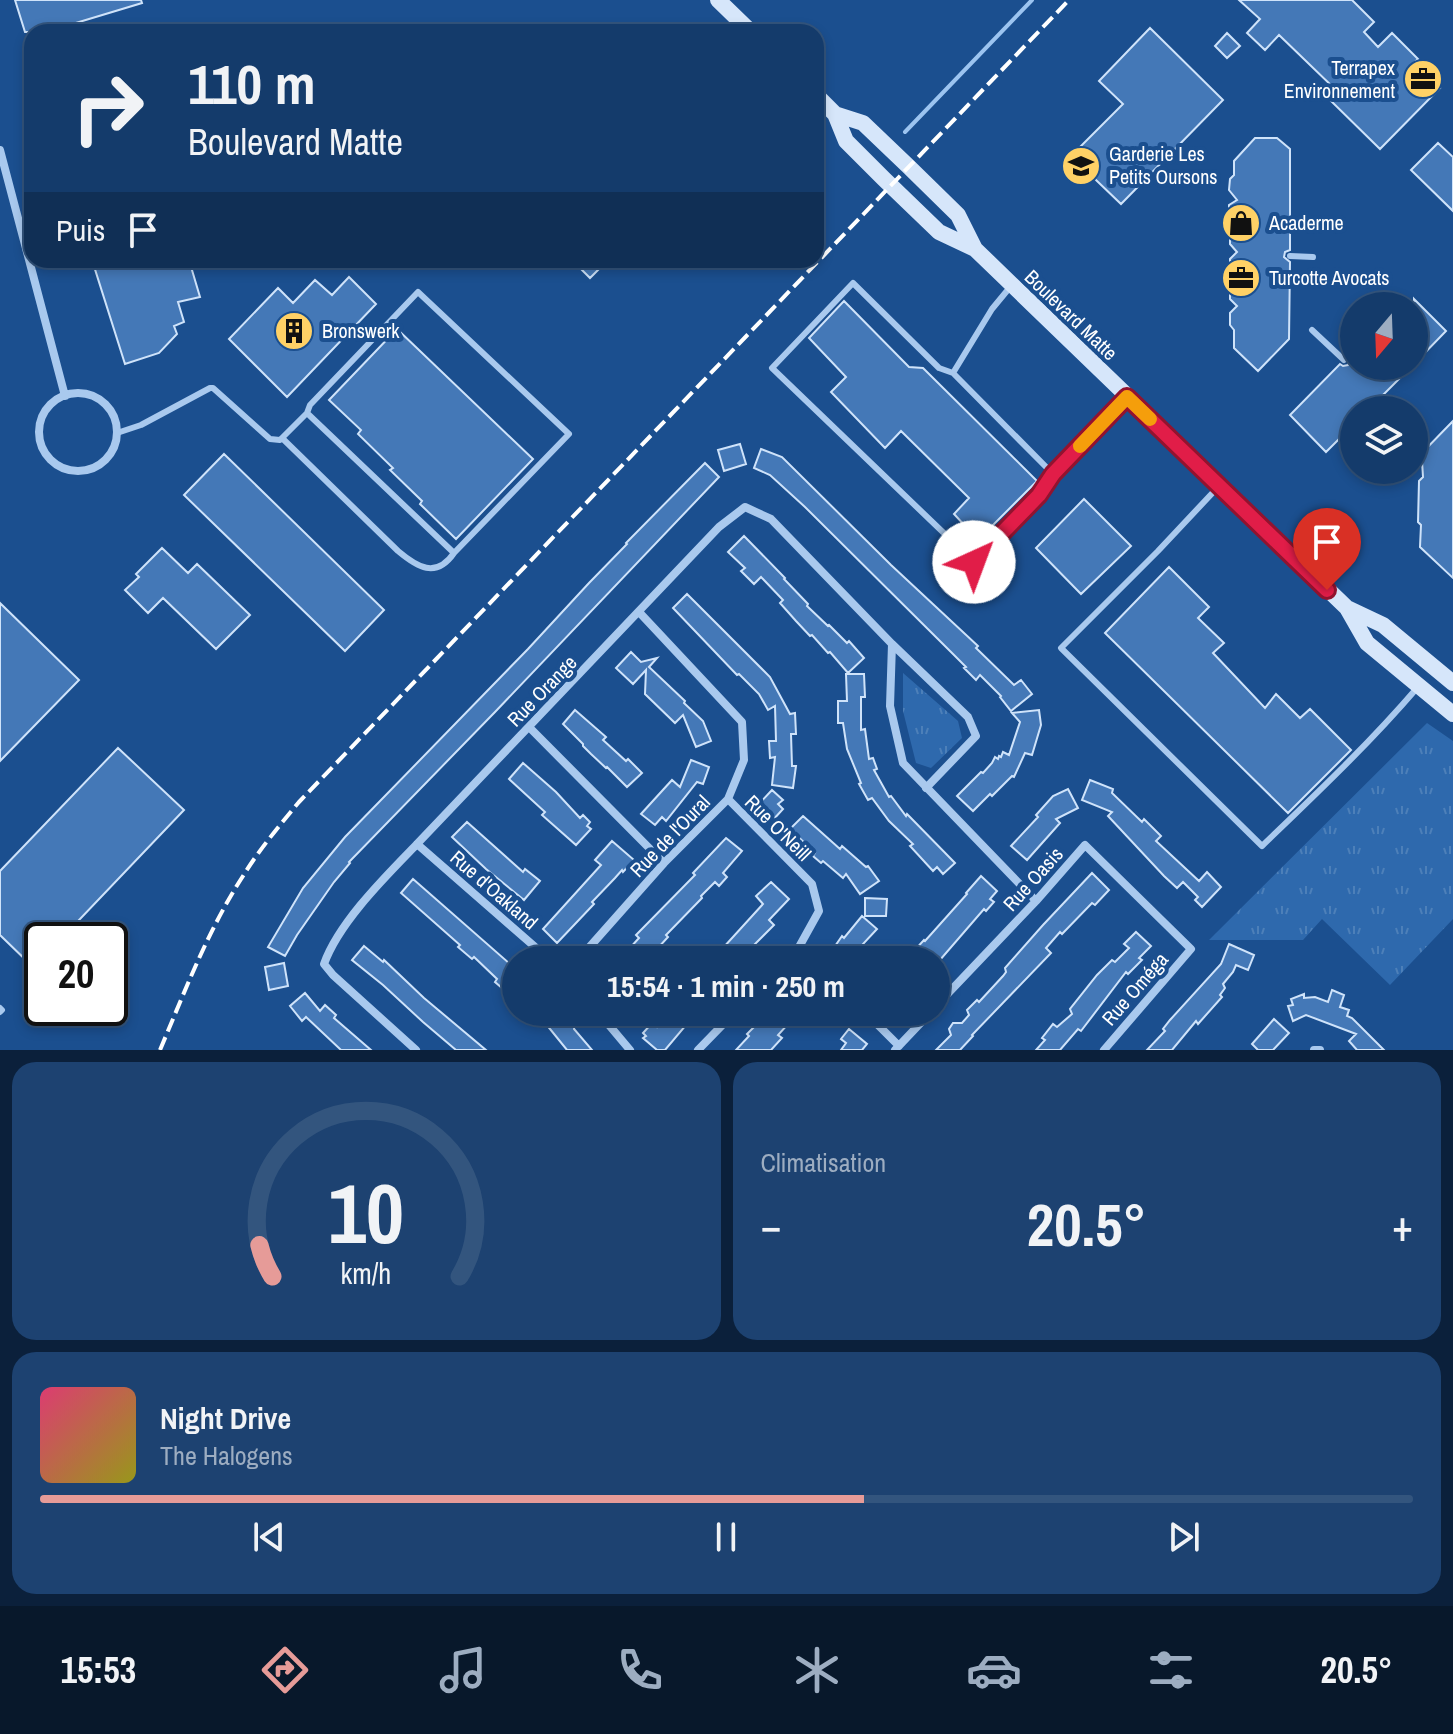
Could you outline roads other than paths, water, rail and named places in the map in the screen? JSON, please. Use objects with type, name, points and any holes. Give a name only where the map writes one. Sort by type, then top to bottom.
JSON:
[{"type":"main road","points":[[718,0],[743,24]]},
{"type":"main road","name":"Boulevard Matte","points":[[824,103],[835,114],[846,141],[884,179],[939,232],[975,249],[1347,608],[1367,643],[1453,714]]},
{"type":"main road","name":"Boulevard Matte","points":[[835,114],[863,123],[900,158],[958,215],[975,249]]},
{"type":"main road","name":"Boulevard Matte","points":[[1347,608],[1383,625],[1453,683]]},
{"type":"street","points":[[0,150],[24,241]]},
{"type":"street","points":[[31,268],[65,396]]},
{"type":"street","points":[[82,394],[102,402],[114,419],[117,433],[112,452],[106,459],[95,467],[71,471],[53,462],[41,445],[39,434],[40,424],[50,406],[65,396],[82,394]]},
{"type":"street","name":"Rue Orange","points":[[416,1050],[333,975],[324,964],[330,947],[371,892],[719,527],[745,507],[771,519],[968,717],[976,736],[926,788]]},
{"type":"street","name":"Rue de l'Oural","points":[[590,946],[664,863],[728,799],[744,760],[742,722],[639,612]]},
{"type":"street","points":[[892,644],[890,706],[903,763],[1036,901]]},
{"type":"street","points":[[529,727],[664,863]]},
{"type":"street","name":"Rue O'Neill","points":[[728,799],[812,884],[819,911],[800,946]]},
{"type":"street","name":"Rue d'Oakland","points":[[417,844],[534,946]]},
{"type":"street","name":"Rue Oasis","points":[[950,991],[1085,845],[1191,949]]},
{"type":"street","name":"Rue Oméga","points":[[1106,1049],[1191,949]]},
{"type":"street","points":[[610,1026],[630,1050]]},
{"type":"street","points":[[698,1050],[721,1026]]},
{"type":"street","points":[[877,1026],[897,1048],[918,1026]]},
{"type":"lane","points":[[1290,256],[1313,257]]},
{"type":"lane","points":[[1053,474],[953,373],[939,368],[853,283],[772,368],[974,562],[1127,397]]},
{"type":"lane","points":[[953,373],[992,309],[1012,285]]},
{"type":"lane","points":[[117,433],[141,425],[210,388],[217,390],[270,439],[277,441],[307,413],[310,405],[418,292],[569,434],[446,563],[431,569],[416,565],[398,551],[282,438]]},
{"type":"lane","points":[[1312,330],[1340,356]]},
{"type":"lane","points":[[307,413],[454,553]]},
{"type":"lane","points":[[1219,486],[1061,648],[1262,846],[1359,752],[1419,686]]},
{"type":"waterway","points":[[905,132],[1032,0]]},
{"type":"railway","points":[[824,255],[1069,0]]},
{"type":"railway","points":[[160,1050],[198,961],[230,897],[256,857],[299,802],[812,268]]},
{"type":"place","name":"Terrapex Environnement","points":[[1423,79]]},
{"type":"place","name":"Garderie Les Petits Oursons","points":[[1081,166]]},
{"type":"place","name":"Acaderme","points":[[1241,223]]},
{"type":"place","name":"Turcotte Avocats","points":[[1241,278]]},
{"type":"place","name":"Bronswerk","points":[[294,331]]}]
